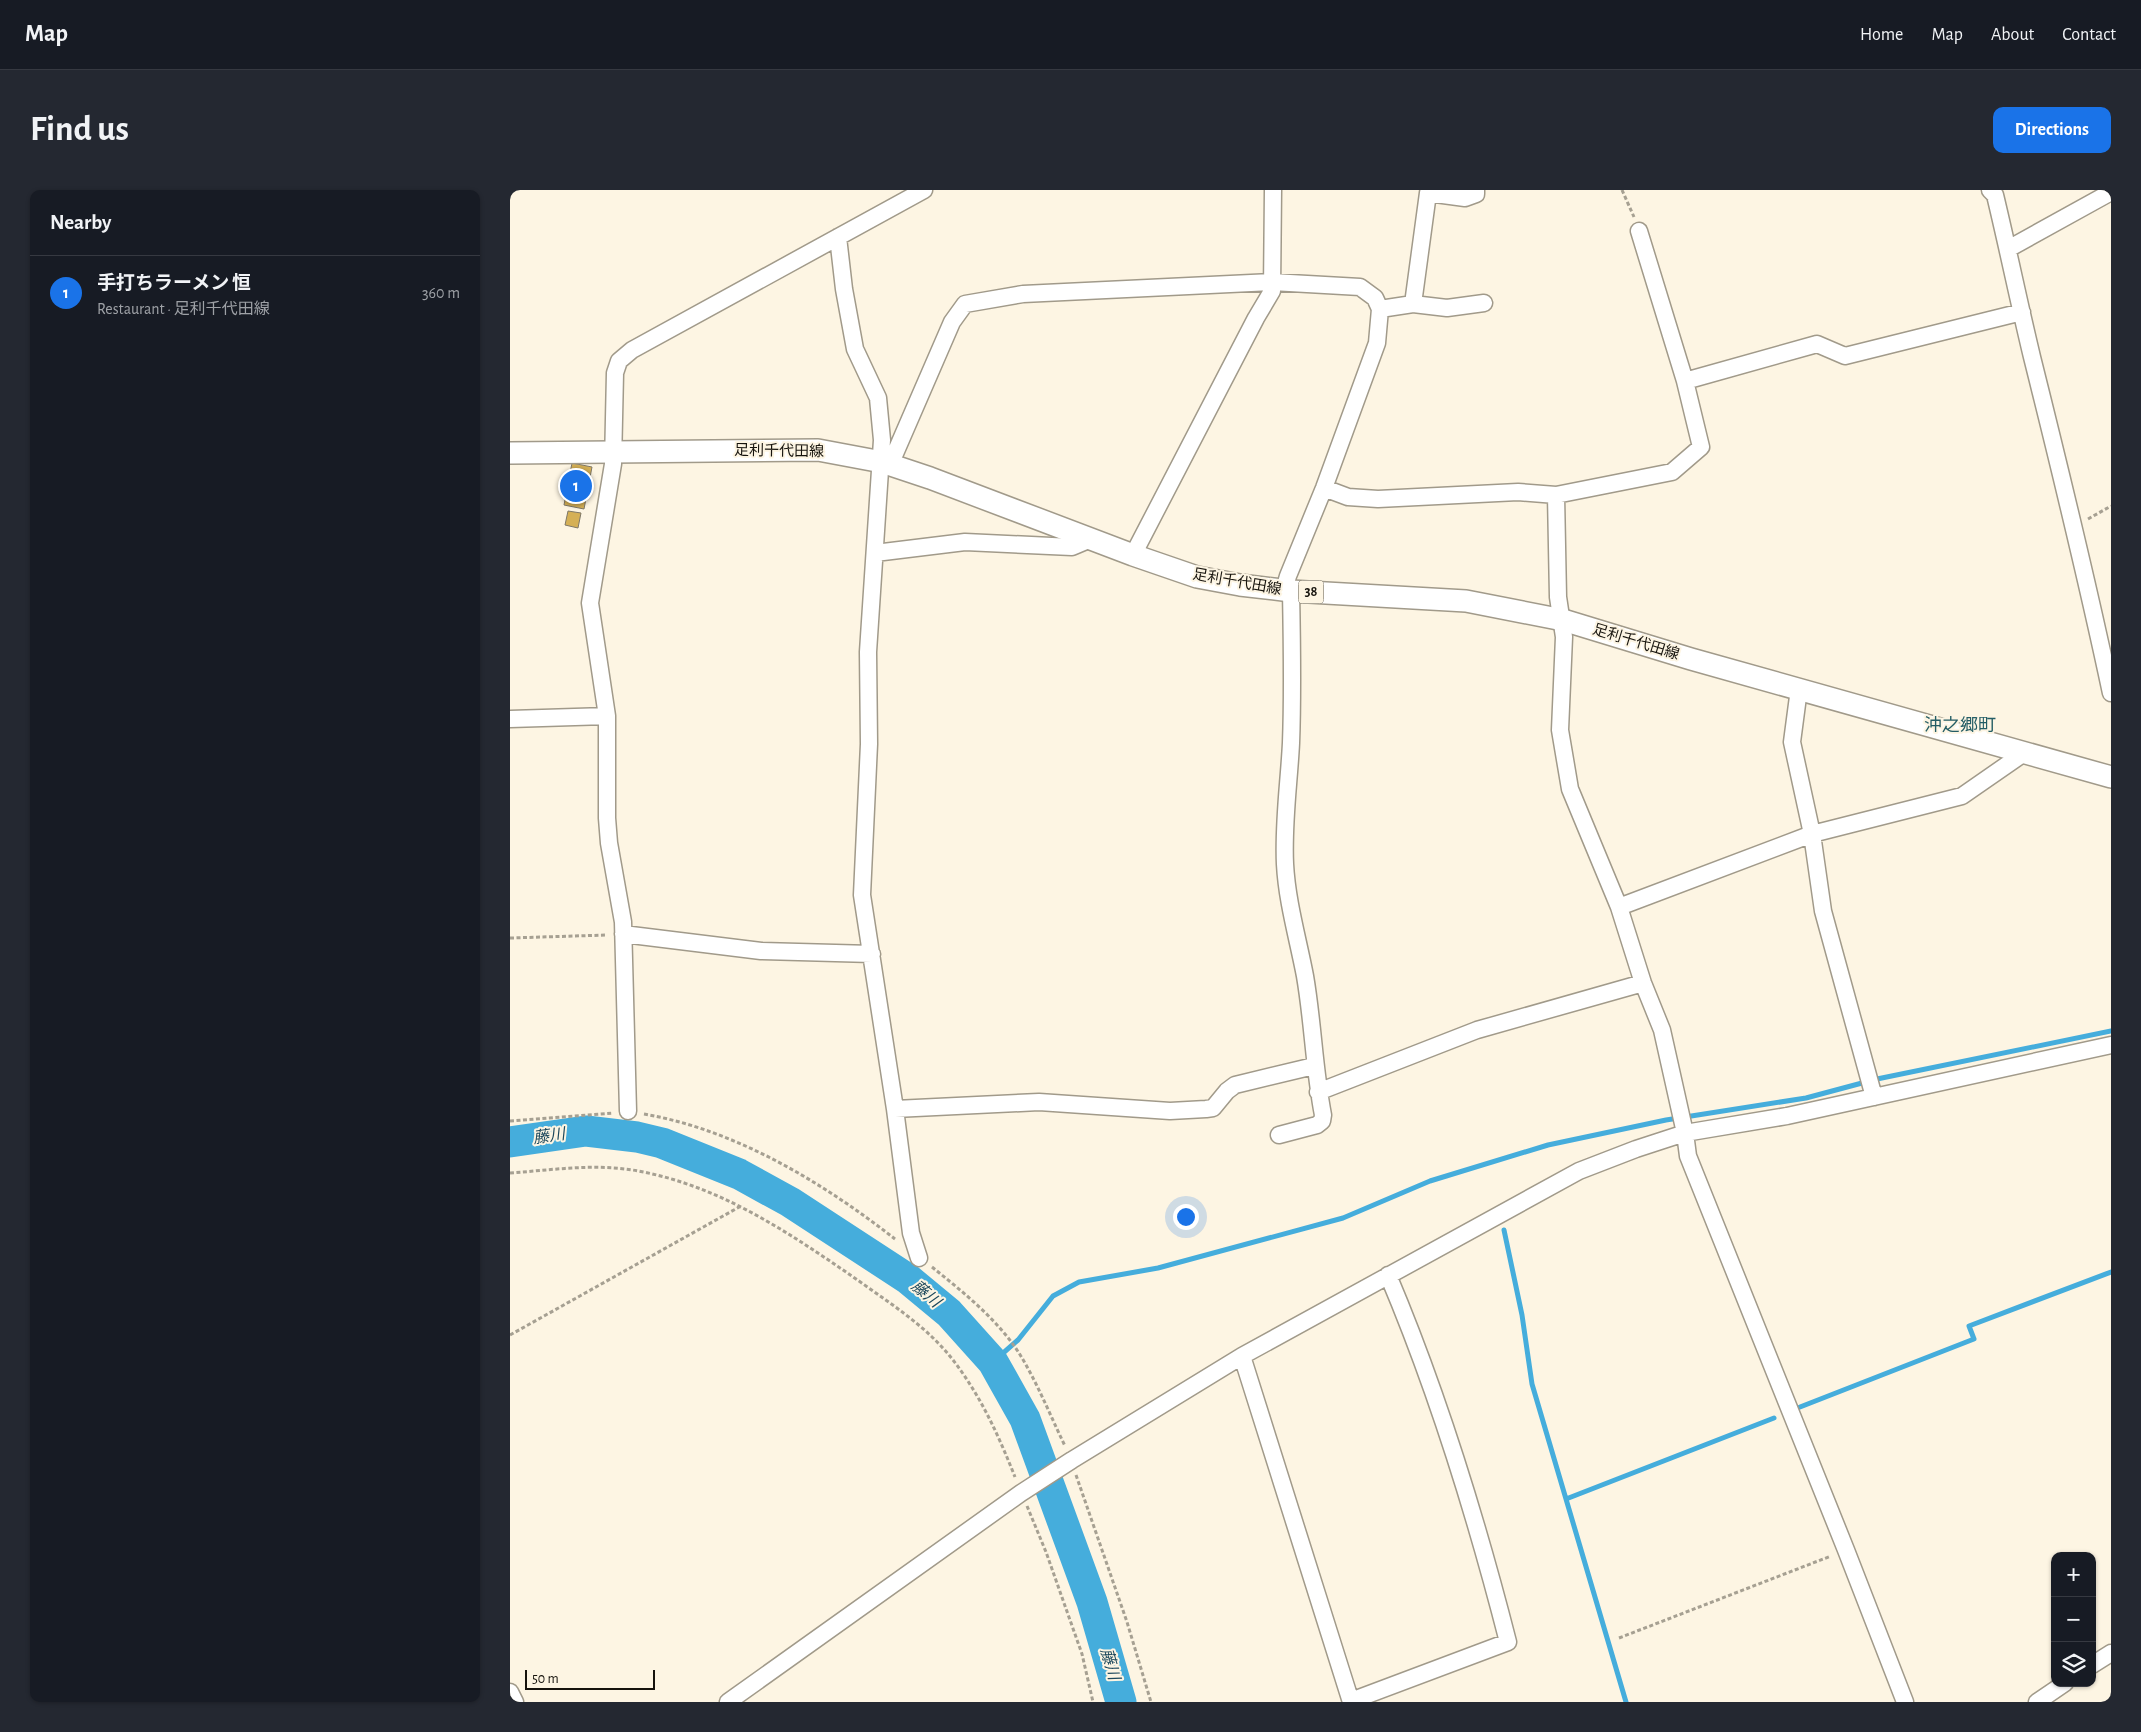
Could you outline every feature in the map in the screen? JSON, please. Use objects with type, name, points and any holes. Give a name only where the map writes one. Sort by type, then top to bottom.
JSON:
[{"type":"main road","name":"足利千代田線","points":[[510,453],[818,450],[886,464],[1198,577],[1288,591],[1466,601],[1563,620],[1691,659],[2111,777]]},
{"type":"street","points":[[628,1111],[623,922],[609,843],[607,818],[607,716],[590,603],[613,464],[615,373],[619,361],[632,350],[924,190]]},
{"type":"street","points":[[1134,555],[1256,318],[1272,291],[1273,190]]},
{"type":"street","points":[[1413,304],[1428,193],[1466,198],[1476,194],[1476,190]]},
{"type":"street","points":[[1990,190],[1995,195],[2008,249],[2074,526],[2111,693]]},
{"type":"street","points":[[2008,249],[2111,192]]},
{"type":"street","points":[[1324,488],[1348,497],[1378,499],[1518,492],[1556,494],[1672,472],[1702,447],[1685,381],[1639,230]]},
{"type":"street","points":[[838,237],[855,350],[878,398],[886,464],[875,552],[868,652],[870,744],[861,881],[895,1109],[911,1232],[920,1258]]},
{"type":"street","points":[[886,464],[952,322],[965,304],[1023,294],[1272,282],[1360,287],[1375,298],[1380,309],[1377,343],[1324,488],[1288,576],[1292,695],[1291,746],[1286,785],[1285,866],[1292,919],[1305,977],[1314,1066],[1323,1115],[1322,1122],[1279,1135]]},
{"type":"street","points":[[1380,309],[1413,304],[1447,308],[1484,303]]},
{"type":"street","points":[[1685,381],[1817,344],[1845,356],[2022,312]]},
{"type":"street","points":[[1556,494],[1558,597],[1563,620],[1564,637],[1560,730],[1570,790],[1619,907],[1662,1030],[1685,1133],[1688,1156],[1905,1702]]},
{"type":"street","points":[[875,552],[965,542],[1072,547],[1091,539]]},
{"type":"street","points":[[1799,689],[1792,742],[1812,834],[1823,911],[1874,1097]]},
{"type":"street","points":[[510,719],[607,716]]},
{"type":"street","points":[[1619,907],[1812,834],[1962,796],[2024,752]]},
{"type":"street","points":[[623,934],[761,951],[872,954]]},
{"type":"street","points":[[1318,1092],[1477,1030],[1644,983]]},
{"type":"street","points":[[728,1702],[1023,1492],[1069,1462],[1242,1356],[1579,1171],[1685,1133],[1787,1116],[2111,1045]]},
{"type":"street","points":[[895,1109],[1039,1102],[1170,1111],[1206,1109],[1213,1108],[1227,1091],[1236,1085],[1314,1066]]},
{"type":"street","points":[[1242,1356],[1351,1701],[1508,1642],[1485,1550],[1408,1322],[1388,1275]]},
{"type":"street","points":[[2096,1662],[2111,1653]]},
{"type":"street","points":[[2037,1702],[2059,1687]]},
{"type":"street","points":[[510,1692],[516,1702]]},
{"type":"path","points":[[1622,190],[1639,230]]},
{"type":"path","points":[[2074,526],[2111,506]]},
{"type":"path","points":[[510,938],[623,934]]},
{"type":"path","points":[[510,1121],[628,1111],[666,1118],[737,1142],[791,1169],[884,1230],[953,1284],[1009,1340],[1031,1374],[1069,1462],[1127,1622],[1151,1702]]},
{"type":"path","points":[[510,1173],[599,1168],[637,1171],[702,1188],[741,1206],[807,1245],[913,1319],[931,1335],[964,1375],[981,1401],[1023,1492],[1082,1654],[1094,1702]]},
{"type":"path","points":[[510,1335],[741,1206]]},
{"type":"path","points":[[1620,1638],[1846,1550]]},
{"type":"building","points":[[572,463],[592,467],[584,509],[564,505]]},
{"type":"building","points":[[568,511],[581,513],[578,528],[565,525]]},
{"type":"waterway","points":[[993,1362],[1018,1340],[1053,1296],[1079,1282],[1158,1268],[1343,1218],[1430,1181],[1548,1145],[1666,1120],[1806,1098],[1877,1079],[2111,1031]]},
{"type":"waterway","name":"藤川","points":[[510,1142],[586,1131],[637,1137],[662,1143],[739,1174],[790,1202],[908,1279],[949,1313],[993,1362],[1025,1419],[1092,1602],[1121,1702]]},
{"type":"waterway","points":[[1504,1230],[1522,1315],[1532,1384],[1626,1702]]},
{"type":"waterway","points":[[1800,1407],[1974,1339],[1969,1326],[2111,1272]]},
{"type":"waterway","points":[[1566,1499],[1774,1418]]},
{"type":"place","name":"手打ちラーメン 恒","points":[[576,486]]},
{"type":"district","name":"沖之郷町","points":[[1960,726]]}]
